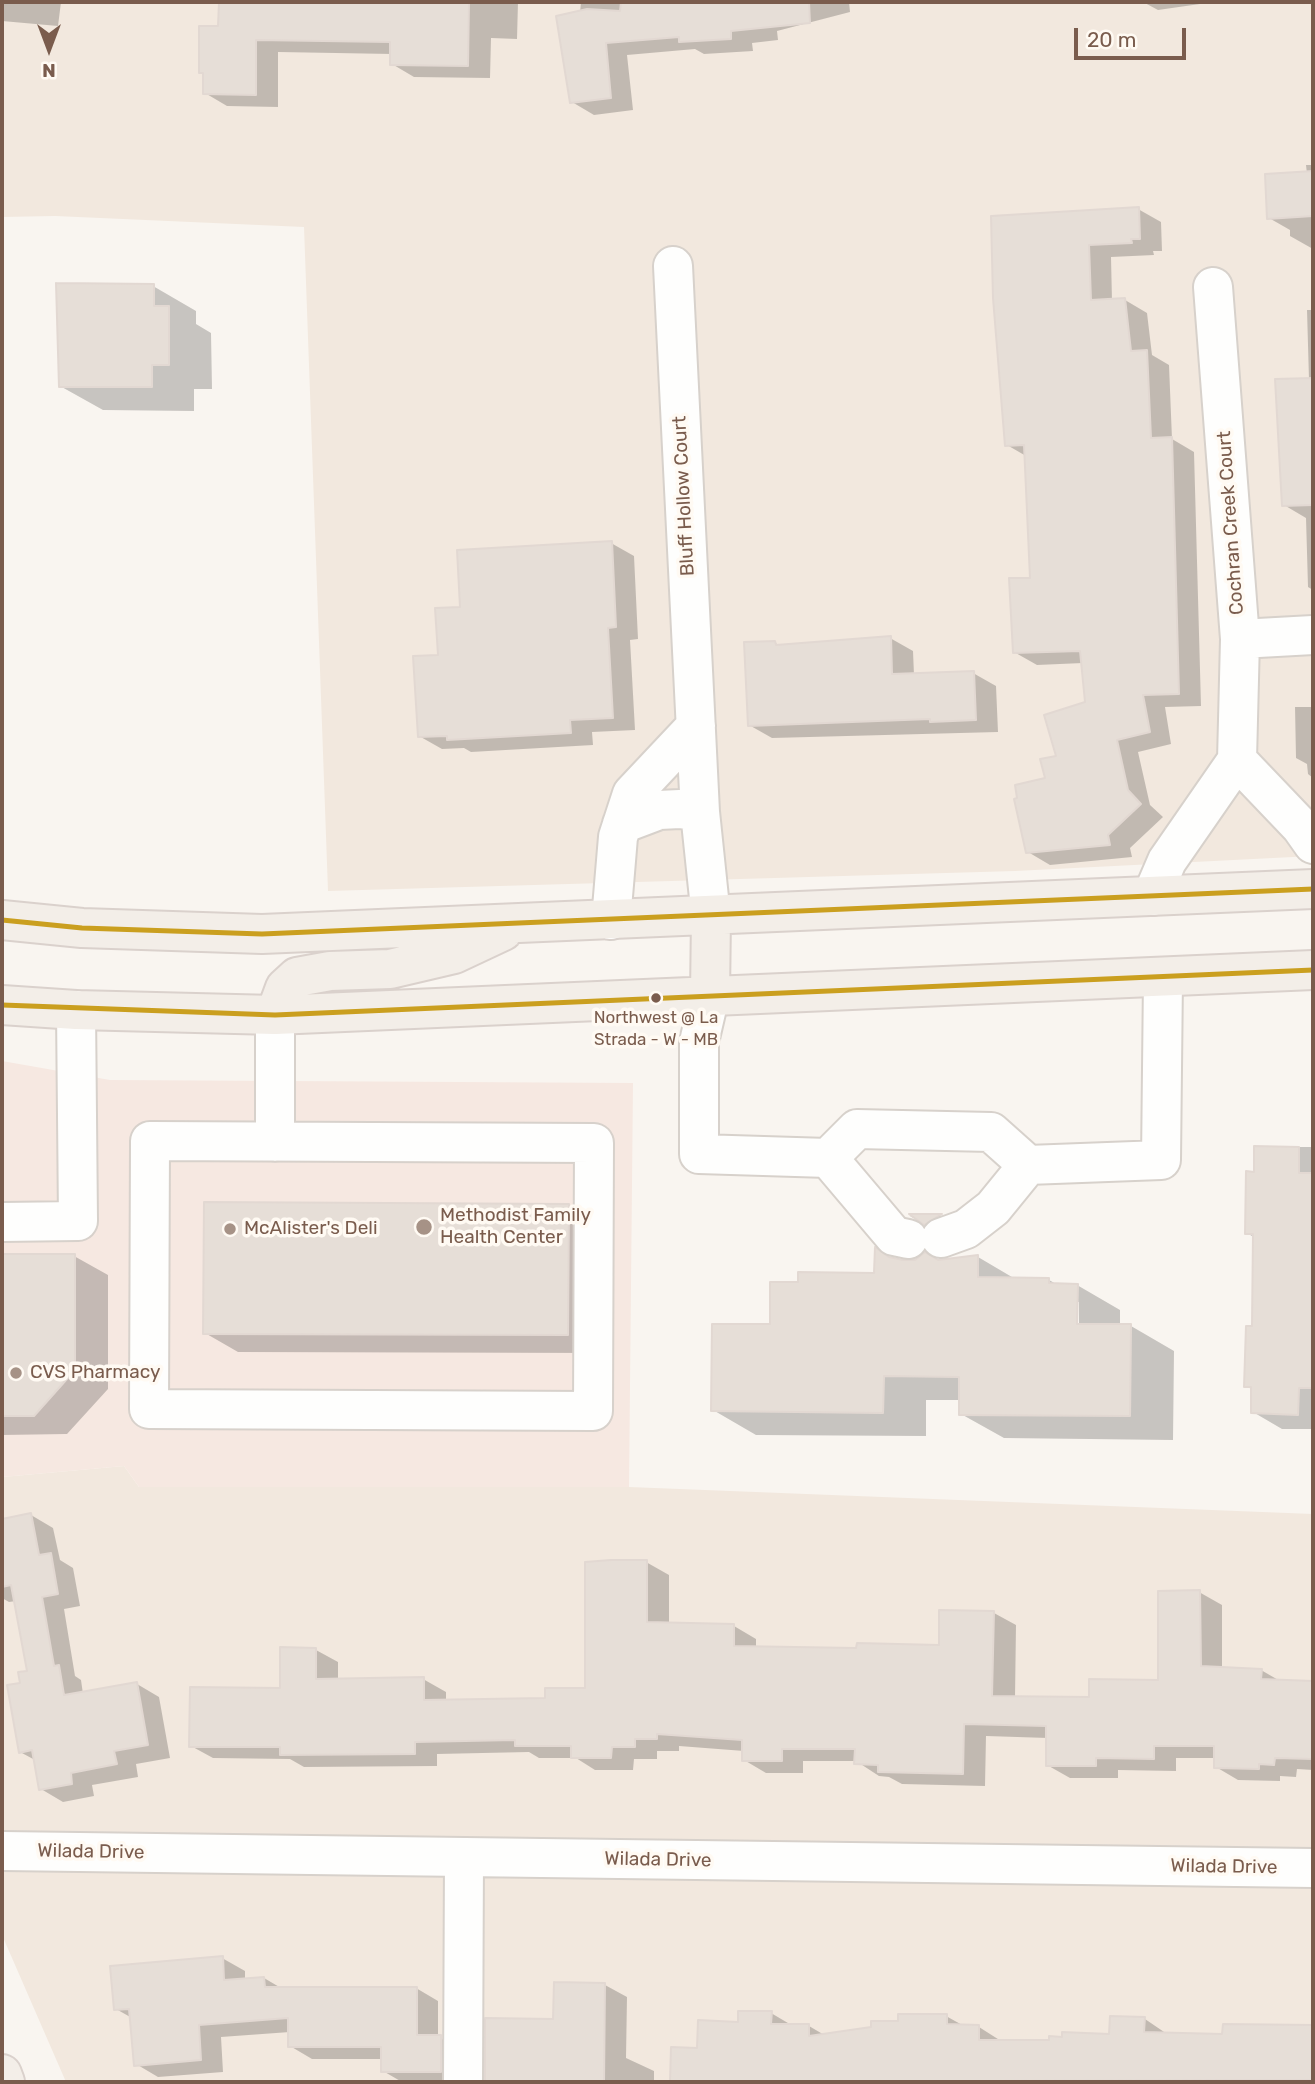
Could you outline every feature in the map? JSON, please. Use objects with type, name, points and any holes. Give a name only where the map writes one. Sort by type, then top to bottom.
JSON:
[{"type":"main road","points":[[2,920],[82,928],[262,934],[711,917],[1313,889]]},
{"type":"main road","points":[[710,995],[711,917]]},
{"type":"main road","points":[[275,1015],[285,988],[297,977],[330,971],[390,969],[454,954],[517,925]]},
{"type":"main road","points":[[2,1005],[76,1010],[275,1015],[1313,970]]},
{"type":"main road","points":[[2,2074],[5,2082]]},
{"type":"street","name":"Bluff Hollow Court","points":[[673,266],[700,812],[711,917]]},
{"type":"street","name":"Cochran Creek Court","points":[[1213,287],[1240,639],[1237,760]]},
{"type":"street","points":[[1240,639],[1313,635]]},
{"type":"street","points":[[611,920],[618,837],[632,794],[696,726]]},
{"type":"street","points":[[1152,896],[1167,861],[1237,760],[1301,827],[1313,844]]},
{"type":"street","points":[[622,824],[659,810],[700,812]]},
{"type":"street","points":[[710,995],[699,1042],[699,1154],[828,1158],[857,1129],[991,1132],[1028,1165],[1161,1160],[1163,978]]},
{"type":"street","points":[[2,1222],[78,1222],[76,1010]]},
{"type":"street","points":[[275,1015],[275,1142]]},
{"type":"street","points":[[150,1141],[275,1142],[594,1143],[593,1411],[149,1409],[150,1141]]},
{"type":"street","points":[[828,1158],[894,1236],[925,1238],[966,1229],[993,1208],[1028,1165]]},
{"type":"street","name":"Wilada Drive","points":[[2,1851],[1313,1868]]},
{"type":"street","points":[[463,2082],[464,1857]]},
{"type":"shaded area","points":[[2,2],[1313,2],[1313,856],[1015,871],[328,891],[304,227],[55,216],[2,217]]},
{"type":"shaded area","points":[[2,1061],[110,1080],[633,1083],[629,1487],[139,1487],[124,1466],[2,1477]]},
{"type":"shaded area","points":[[124,1466],[139,1487],[629,1487],[1313,1514],[1313,2082],[66,2082],[2,1935],[2,1477]]},
{"type":"building","points":[[219,2],[469,2],[468,66],[390,65],[390,42],[256,40],[256,95],[203,94],[203,73],[199,73],[199,26],[218,26]]},
{"type":"building","points":[[621,2],[809,2],[810,23],[731,31],[731,39],[679,42],[679,37],[606,43],[611,98],[570,103],[556,16],[587,9],[620,11]]},
{"type":"building","points":[[1313,171],[1313,216],[1267,219],[1265,174]]},
{"type":"building","points":[[1139,207],[1140,239],[1131,239],[1132,243],[1089,245],[1091,300],[1125,298],[1131,351],[1147,350],[1151,438],[1172,437],[1179,694],[1143,695],[1150,732],[1117,740],[1128,790],[1141,804],[1108,835],[1110,845],[1026,853],[1014,799],[1017,798],[1015,785],[1045,778],[1040,759],[1056,756],[1044,715],[1085,702],[1080,651],[1013,653],[1009,578],[1030,578],[1024,445],[1005,446],[993,298],[991,216]]},
{"type":"building","points":[[56,283],[154,284],[154,306],[169,306],[169,365],[152,365],[152,387],[59,387]]},
{"type":"building","points":[[1313,378],[1313,505],[1282,506],[1275,379]]},
{"type":"building","points":[[612,541],[616,627],[608,628],[613,718],[570,720],[571,733],[447,740],[447,736],[418,737],[413,656],[438,655],[435,608],[460,607],[457,550]]},
{"type":"building","points":[[891,636],[892,674],[974,671],[976,720],[930,722],[930,719],[748,726],[744,642],[775,641],[776,645]]},
{"type":"building","points":[[1254,1146],[1299,1147],[1299,1173],[1313,1173],[1313,1388],[1299,1388],[1298,1415],[1251,1413],[1251,1387],[1244,1387],[1246,1326],[1252,1326],[1253,1234],[1245,1234],[1246,1171],[1254,1172]]},
{"type":"building","points":[[204,1202],[569,1204],[568,1335],[203,1334]]},
{"type":"building","points":[[909,1214],[942,1214],[924,1225]]},
{"type":"building","points":[[875,1247],[889,1257],[903,1260],[915,1260],[925,1252],[938,1260],[978,1255],[978,1277],[1049,1278],[1049,1283],[1078,1284],[1077,1324],[1131,1324],[1130,1416],[959,1415],[959,1377],[884,1376],[883,1413],[711,1411],[712,1324],[770,1324],[770,1282],[798,1282],[798,1272],[874,1273]]},
{"type":"building","name":"CVS Pharmacy","points":[[2,1254],[75,1254],[75,1370],[34,1416],[2,1416]]},
{"type":"building","points":[[31,1513],[39,1555],[51,1553],[58,1594],[42,1597],[54,1666],[59,1665],[64,1695],[137,1682],[148,1745],[114,1751],[117,1764],[71,1773],[72,1784],[39,1790],[32,1750],[19,1753],[7,1685],[20,1683],[18,1672],[27,1671],[11,1585],[2,1587],[2,1519]]},
{"type":"building","points":[[647,1560],[647,1622],[734,1624],[734,1646],[856,1648],[857,1643],[939,1645],[939,1610],[994,1611],[992,1696],[1089,1697],[1089,1679],[1158,1680],[1158,1591],[1200,1590],[1201,1666],[1262,1669],[1261,1679],[1313,1681],[1313,1759],[1275,1758],[1274,1765],[1259,1764],[1259,1769],[1214,1768],[1214,1746],[1154,1746],[1154,1759],[1096,1758],[1096,1766],[1046,1766],[1046,1726],[964,1724],[963,1774],[878,1772],[878,1765],[854,1764],[855,1749],[782,1749],[782,1761],[742,1761],[742,1740],[657,1734],[657,1739],[635,1739],[635,1747],[612,1747],[611,1758],[571,1758],[571,1746],[515,1746],[515,1740],[415,1742],[415,1754],[280,1755],[280,1747],[189,1747],[190,1687],[280,1688],[280,1647],[316,1648],[316,1679],[424,1677],[424,1700],[545,1698],[545,1688],[585,1688],[585,1562]]},
{"type":"building","points":[[223,1956],[224,1980],[264,1977],[265,1987],[417,1987],[417,2035],[441,2035],[441,2072],[381,2072],[381,2047],[288,2047],[288,2018],[199,2025],[201,2060],[134,2066],[129,2009],[114,2010],[110,1966]]},
{"type":"building","points":[[554,1982],[605,1983],[604,2082],[485,2082],[485,2018],[553,2019]]},
{"type":"building","points":[[738,2011],[772,2011],[771,2024],[809,2024],[809,2036],[871,2027],[871,2021],[898,2021],[898,2014],[947,2014],[947,2024],[979,2025],[979,2040],[1049,2040],[1049,2036],[1062,2037],[1062,2032],[1109,2034],[1110,2016],[1145,2017],[1144,2032],[1222,2034],[1223,2024],[1313,2025],[1313,2080],[670,2082],[671,2047],[697,2048],[698,2020],[738,2022]]},
{"type":"transit line","name":"20","points":[[2,920],[82,928],[262,934],[1313,889]]},
{"type":"transit line","name":"20","points":[[2,1005],[275,1015],[1313,970]]},
{"type":"place","name":"Northwest @ La Strada - W - MB","points":[[656,998]]},
{"type":"place","name":"Methodist Family Health Center","points":[[424,1227]]},
{"type":"place","name":"McAlister's Deli","points":[[230,1229]]},
{"type":"place","name":"CVS Pharmacy","points":[[16,1373]]}]
